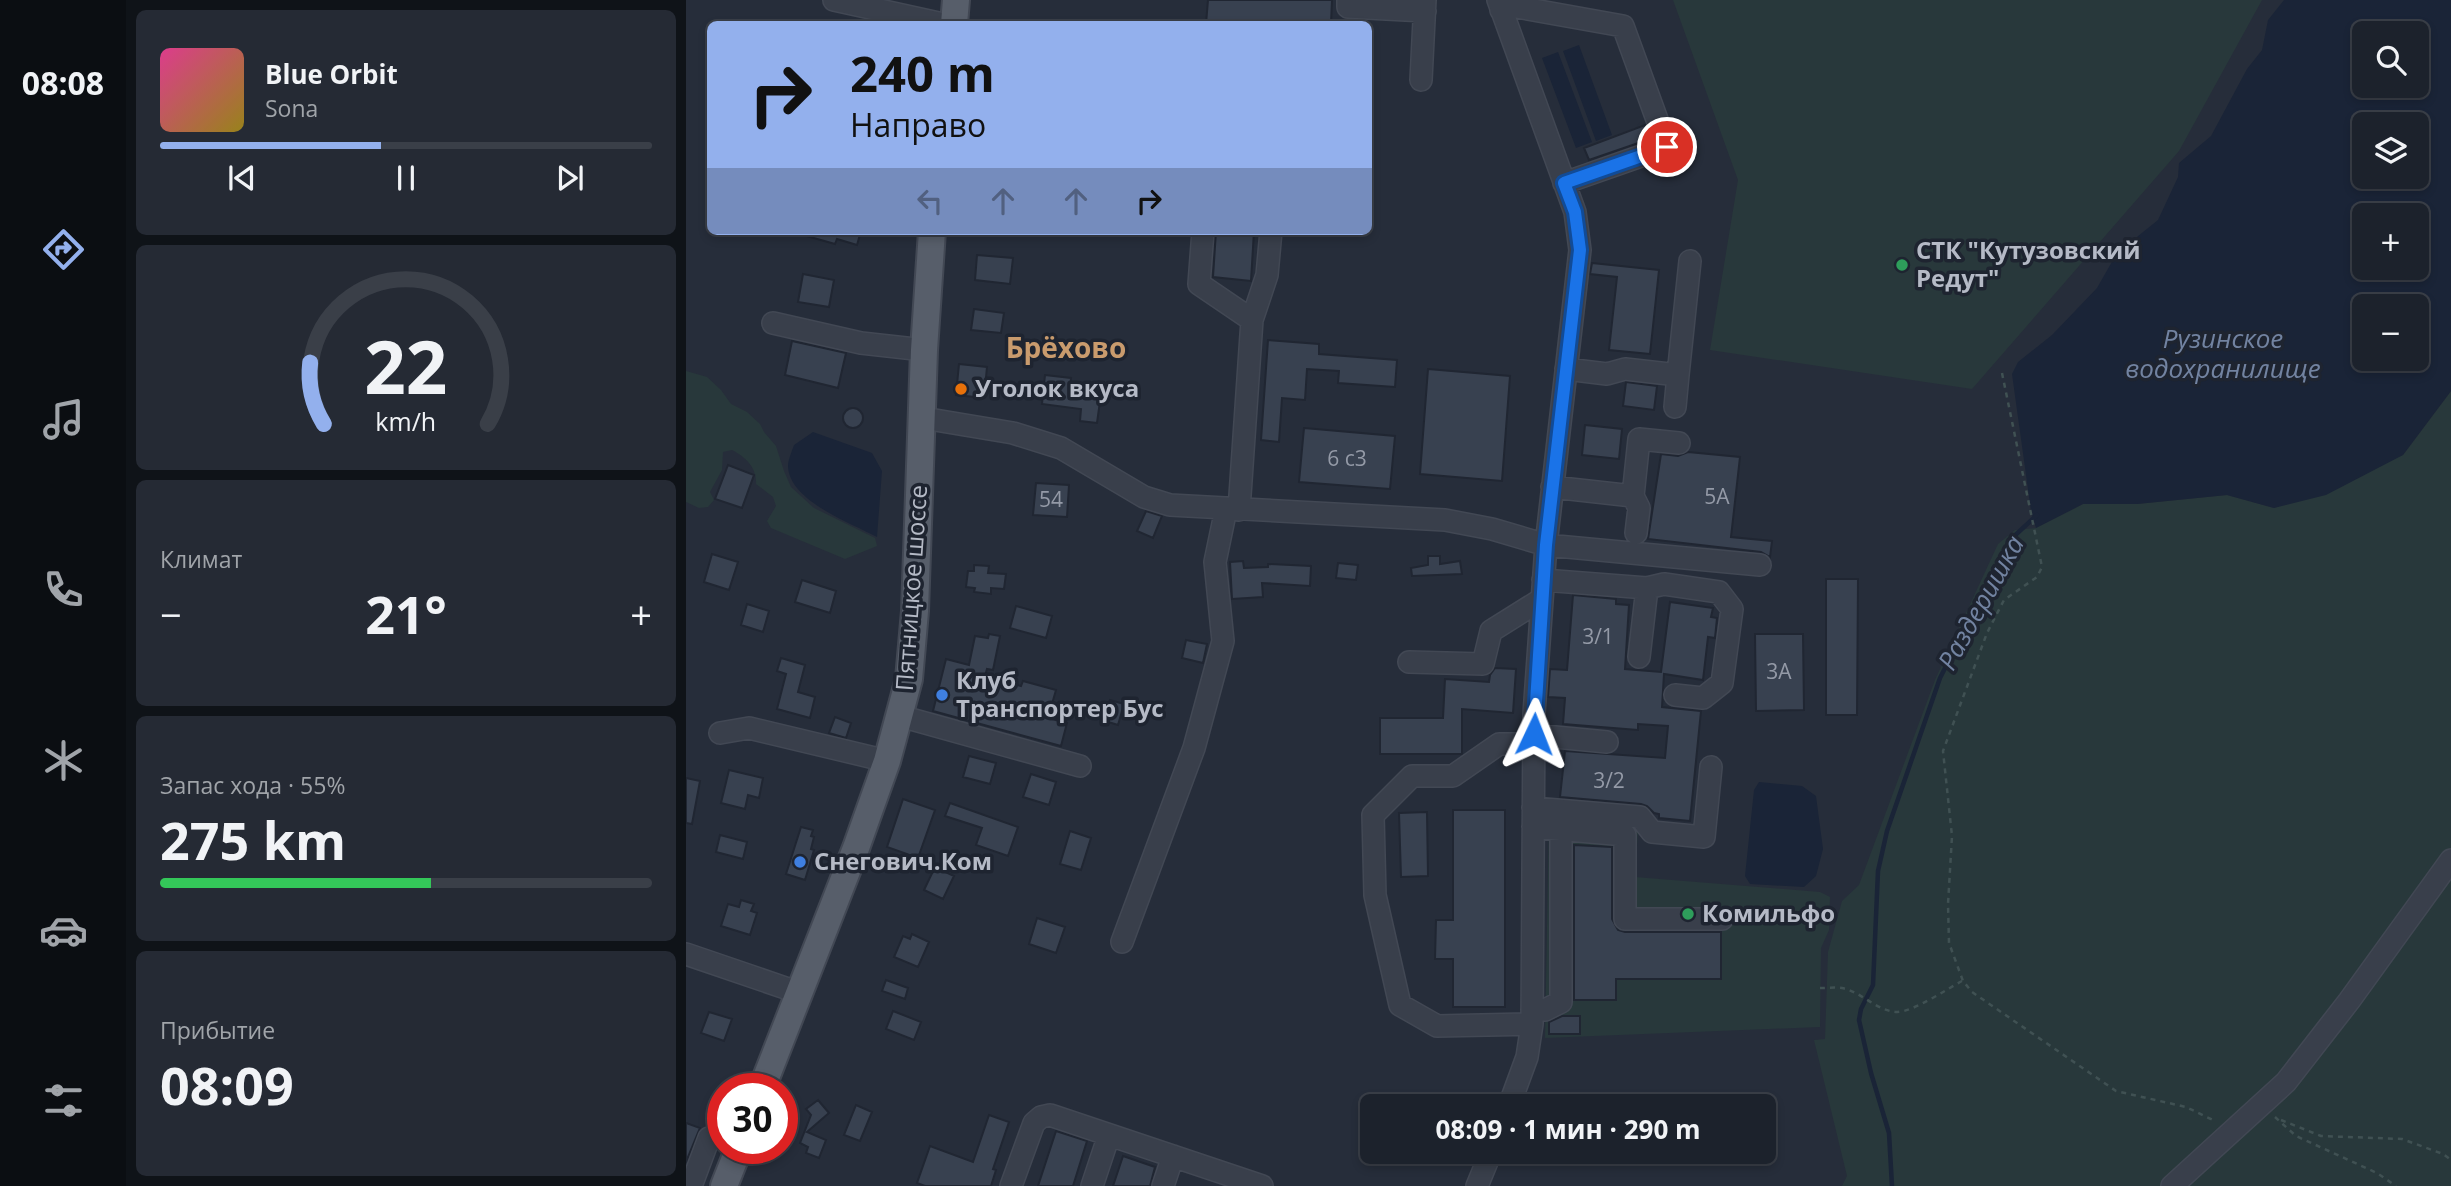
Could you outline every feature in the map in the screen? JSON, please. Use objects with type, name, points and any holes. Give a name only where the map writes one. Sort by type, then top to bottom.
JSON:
[{"type":"main road","points":[[954,21],[956,0]]},
{"type":"main road","name":"Пятницкое шоссе","points":[[768,1073],[856,848],[887,761],[909,679],[915,611],[924,350],[932,235]]},
{"type":"main road","points":[[724,1186],[733,1164]]},
{"type":"street","points":[[834,0],[913,9],[937,21]]},
{"type":"street","points":[[1349,0],[1348,7],[1425,6],[1421,80]]},
{"type":"street","points":[[1513,1094],[1527,1057],[1532,1017],[1534,739],[1543,589],[1552,487],[1580,250],[1575,212],[1564,183],[1500,5],[1623,26],[1667,147],[1564,183]]},
{"type":"street","points":[[1203,235],[1199,284],[1252,320]]},
{"type":"street","points":[[1122,942],[1194,748],[1223,641],[1215,562],[1232,510],[1252,320],[1267,275],[1270,235]]},
{"type":"street","points":[[1675,407],[1690,261]]},
{"type":"street","points":[[773,323],[861,343],[924,350]]},
{"type":"street","points":[[1566,369],[1607,373],[1625,369],[1678,375]]},
{"type":"street","points":[[923,418],[1013,433],[1060,448],[1144,497],[1170,505],[1446,520],[1492,529],[1546,545],[1760,565]]},
{"type":"street","points":[[1636,533],[1639,508],[1633,496],[1639,439],[1679,443]]},
{"type":"street","points":[[1552,487],[1633,496]]},
{"type":"street","points":[[1409,662],[1483,664],[1491,631],[1543,589],[1647,588],[1664,584],[1719,592],[1732,610],[1722,684],[1703,698],[1675,695]]},
{"type":"street","points":[[1639,657],[1647,588]]},
{"type":"street","points":[[900,716],[1080,765]]},
{"type":"street","points":[[720,733],[749,728],[887,761]]},
{"type":"street","points":[[1561,830],[1561,1002],[1532,1017],[1437,1026],[1400,1005],[1375,895],[1373,815],[1412,776],[1453,776],[1499,744],[1534,739],[1607,742]]},
{"type":"street","points":[[1533,818],[1640,817],[1652,832],[1703,837],[1711,767]]},
{"type":"street","points":[[1533,818],[1561,830],[1625,835],[1625,919],[1722,919]]},
{"type":"street","points":[[2172,1186],[2286,1082],[2349,1002],[2451,860]]},
{"type":"street","points":[[686,954],[800,993]]},
{"type":"street","points":[[1012,1186],[1034,1123],[1041,1117],[1050,1115],[1262,1186]]},
{"type":"street","points":[[1092,1186],[1109,1135]]},
{"type":"street","points":[[690,1181],[707,1143]]},
{"type":"street","points":[[1163,1186],[1173,1156]]},
{"type":"street","points":[[1478,1186],[1486,1164]]},
{"type":"path","points":[[2002,373],[2042,567],[2037,577],[2004,600],[1987,633],[1943,751],[1952,836],[1949,943],[1962,981],[1972,992],[2116,1091],[2186,1107],[2233,1130]]},
{"type":"path","points":[[1820,988],[1842,988],[1873,1004],[1897,1012],[1909,1009],[1962,981]]},
{"type":"path","points":[[2256,1110],[2268,1112],[2321,1136],[2402,1139],[2443,1154],[2451,1160]]},
{"type":"path","points":[[2281,1120],[2296,1136],[2377,1173],[2396,1186]]},
{"type":"shaded area","name":"СТК \"Кутузовский Редут\"","points":[[1673,0],[2262,0],[2179,151],[1972,389],[1710,350],[1738,180]]},
{"type":"shaded area","points":[[686,371],[707,377],[731,404],[747,412],[760,424],[776,446],[791,487],[814,508],[875,538],[877,546],[845,559],[771,528],[767,521],[776,506],[773,497],[756,484],[755,473],[750,464],[732,450],[723,452],[722,470],[710,492],[714,500],[708,507],[699,508],[686,502]]},
{"type":"shaded area","points":[[2451,391],[2451,1186],[1842,1186],[1847,1176],[1814,1040],[1825,1039],[1828,952],[1842,901],[1859,885],[1935,680],[1998,544],[2015,530],[2036,528],[2083,504],[2137,504],[2227,495],[2274,508],[2403,455]]},
{"type":"shaded area","name":"Комильфо","points":[[1549,816],[1631,822],[1638,830],[1635,877],[1820,892],[1830,897],[1829,930],[1821,948],[1820,1027],[1545,1038]]},
{"type":"water","name":"Рузинское водохранилище","points":[[2284,0],[2451,0],[2451,391],[2403,455],[2326,495],[2274,508],[2227,495],[2137,504],[2083,504],[2036,528],[2031,511],[2012,374],[2018,362],[2052,335],[2097,288],[2117,253],[2158,220],[2178,177],[2179,163],[2211,136],[2247,69],[2262,50],[2268,20]]},
{"type":"water","points":[[1579,45],[1612,135],[1596,141],[1563,51]]},
{"type":"water","points":[[1558,52],[1592,142],[1576,148],[1542,58]]},
{"type":"water","points":[[813,432],[872,453],[882,471],[877,537],[823,509],[799,490],[791,479],[788,464],[794,445]]},
{"type":"water","points":[[1759,782],[1802,786],[1816,796],[1823,849],[1816,876],[1804,887],[1750,884],[1745,876],[1754,790]]},
{"type":"building","points":[[1208,0],[1332,0],[1331,21],[1206,21]]},
{"type":"building","points":[[1645,125],[1650,139],[1589,160],[1584,148]]},
{"type":"building","points":[[803,235],[860,235],[857,245],[837,239],[835,244]]},
{"type":"building","points":[[1216,235],[1254,235],[1251,281],[1213,277]]},
{"type":"building","points":[[977,255],[1013,258],[1010,284],[975,280]]},
{"type":"building","points":[[1592,263],[1659,270],[1650,354],[1609,350],[1617,277],[1590,274]]},
{"type":"building","points":[[803,274],[834,280],[829,307],[798,302]]},
{"type":"building","points":[[974,309],[1004,313],[1001,333],[971,330]]},
{"type":"building","points":[[1268,340],[1319,344],[1319,354],[1397,360],[1395,387],[1338,383],[1339,371],[1307,369],[1305,400],[1282,398],[1279,442],[1261,440]]},
{"type":"building","points":[[792,341],[846,353],[838,388],[785,375]]},
{"type":"building","points":[[959,364],[987,367],[984,398],[956,395]]},
{"type":"building","points":[[1428,369],[1510,376],[1502,481],[1420,474]]},
{"type":"building","points":[[1045,375],[1071,378],[1070,390],[1101,394],[1097,423],[1080,421],[1081,409],[1042,404]]},
{"type":"building","points":[[1626,382],[1657,386],[1654,410],[1623,406]]},
{"type":"building","points":[[849,408],[857,408],[863,418],[857,428],[849,428],[843,422],[843,414]]},
{"type":"building","points":[[1585,425],[1622,429],[1619,459],[1582,455]]},
{"type":"building","points":[[1304,428],[1395,436],[1390,489],[1299,482]]},
{"type":"building","points":[[1688,452],[1740,457],[1731,537],[1772,541],[1770,557],[1761,552],[1648,539],[1661,454],[1678,456]]},
{"type":"building","points":[[728,465],[754,475],[742,508],[715,499]]},
{"type":"building","points":[[1036,483],[1069,485],[1067,517],[1033,515]]},
{"type":"building","points":[[1146,511],[1162,516],[1153,538],[1137,531]]},
{"type":"building","points":[[712,554],[738,562],[729,590],[704,582]]},
{"type":"building","points":[[1428,556],[1440,556],[1440,564],[1460,561],[1462,574],[1412,576],[1411,568],[1428,565]]},
{"type":"building","points":[[1243,561],[1244,568],[1268,567],[1268,564],[1311,566],[1310,586],[1262,583],[1263,597],[1232,599],[1230,562]]},
{"type":"building","points":[[1338,563],[1358,565],[1356,580],[1336,578]]},
{"type":"building","points":[[974,565],[989,566],[988,573],[1006,574],[1004,589],[991,588],[991,594],[974,592],[975,588],[966,587],[968,571],[974,571]]},
{"type":"building","points":[[1826,579],[1858,579],[1857,715],[1826,715]]},
{"type":"building","points":[[802,580],[836,591],[830,613],[795,602]]},
{"type":"building","points":[[1573,595],[1616,599],[1616,604],[1629,605],[1625,669],[1661,672],[1670,602],[1713,608],[1711,617],[1717,618],[1715,638],[1708,637],[1703,680],[1664,674],[1662,707],[1701,711],[1690,821],[1659,818],[1659,814],[1641,804],[1560,797],[1565,751],[1665,758],[1668,726],[1638,724],[1638,730],[1563,724],[1565,698],[1548,697],[1550,669],[1567,670]]},
{"type":"building","points":[[747,604],[769,611],[763,632],[741,625]]},
{"type":"building","points":[[1016,606],[1052,616],[1046,638],[1010,628]]},
{"type":"building","points":[[989,634],[1000,636],[993,670],[987,669],[985,676],[1021,686],[1023,681],[1056,690],[1048,718],[1067,723],[1061,746],[933,711],[946,659],[969,665],[975,636],[988,638]]},
{"type":"building","points":[[1755,634],[1803,634],[1804,710],[1756,711]]},
{"type":"building","points":[[1186,640],[1207,644],[1203,663],[1182,658]]},
{"type":"building","points":[[781,658],[805,665],[798,692],[815,697],[810,718],[777,709],[786,674],[777,671]]},
{"type":"building","points":[[1495,668],[1516,669],[1513,713],[1462,709],[1462,754],[1380,754],[1380,718],[1443,718],[1445,679],[1489,682]]},
{"type":"building","points":[[1110,700],[1124,704],[1118,725],[1105,721]]},
{"type":"building","points":[[835,717],[851,723],[846,738],[829,733]]},
{"type":"building","points":[[969,756],[996,763],[990,784],[963,777]]},
{"type":"building","points":[[729,770],[763,778],[759,798],[748,795],[745,809],[721,803]]},
{"type":"building","points":[[1031,774],[1056,782],[1049,805],[1023,797]]},
{"type":"building","points":[[686,778],[700,781],[692,824],[686,823]]},
{"type":"building","points":[[903,799],[935,810],[918,858],[887,847]]},
{"type":"building","points":[[950,803],[1018,827],[1008,856],[976,845],[982,828],[945,816]]},
{"type":"building","points":[[1453,810],[1505,810],[1505,1007],[1453,1007],[1453,959],[1435,959],[1436,920],[1453,920]]},
{"type":"building","points":[[1427,812],[1428,876],[1401,877],[1399,813]]},
{"type":"building","name":"Снегович.Ком","points":[[801,827],[813,830],[811,836],[814,837],[811,849],[814,850],[805,880],[786,874]]},
{"type":"building","points":[[1070,831],[1091,838],[1081,870],[1060,864]]},
{"type":"building","points":[[720,835],[747,842],[743,859],[716,852]]},
{"type":"building","points":[[1574,845],[1612,847],[1612,919],[1618,930],[1721,932],[1721,979],[1616,979],[1616,1000],[1574,1000]]},
{"type":"building","points":[[935,867],[954,876],[943,899],[924,890]]},
{"type":"building","points":[[741,900],[754,904],[751,911],[757,913],[750,935],[721,926],[728,904],[739,907]]},
{"type":"building","points":[[1037,918],[1065,927],[1056,953],[1029,944]]},
{"type":"building","points":[[912,934],[929,942],[918,967],[894,957],[903,936],[910,939]]},
{"type":"building","points":[[886,980],[908,988],[905,999],[882,991]]},
{"type":"building","points":[[893,1011],[921,1022],[914,1040],[886,1029]]},
{"type":"building","points":[[709,1012],[732,1019],[724,1041],[701,1033]]},
{"type":"building","points":[[1562,1016],[1580,1016],[1580,1034],[1549,1034],[1549,1022]]},
{"type":"building","points":[[818,1100],[829,1113],[807,1132],[826,1140],[819,1158],[806,1153],[808,1147],[800,1143],[811,1115],[806,1109]]},
{"type":"building","points":[[856,1105],[872,1112],[860,1141],[844,1135]]},
{"type":"building","points":[[989,1115],[1009,1122],[993,1169],[996,1170],[991,1186],[925,1186],[917,1183],[930,1146],[973,1162]]},
{"type":"building","points":[[686,1123],[700,1128],[686,1162]]},
{"type":"building","points":[[1056,1131],[1087,1141],[1073,1186],[1038,1186]]},
{"type":"building","points":[[1123,1156],[1155,1167],[1150,1186],[1113,1186]]},
{"type":"waterway","name":"Раздеришка","points":[[1892,1186],[1889,1133],[1859,1020],[1861,1009],[1873,985],[1878,871],[1887,831],[1940,678],[2010,540],[2037,515]]},
{"type":"place","name":"СТК \"Кутузовский Редут\"","points":[[1902,265]]},
{"type":"place","name":"Уголок вкуса","points":[[961,389]]},
{"type":"place","name":"Клуб Транспортер Бус","points":[[942,695]]},
{"type":"place","name":"Снегович.Ком","points":[[800,862]]},
{"type":"place","name":"Комильфо","points":[[1688,914]]},
{"type":"district","name":"Брёхово","points":[[1066,348]]},
{"type":"route","points":[[1534,734],[1546,545],[1580,250],[1575,212],[1564,183],[1667,147]]}]
